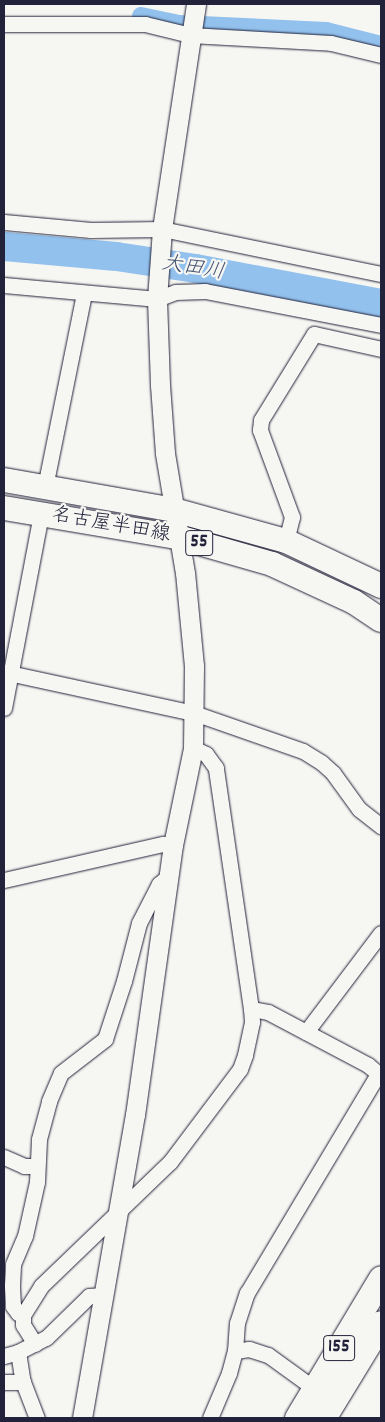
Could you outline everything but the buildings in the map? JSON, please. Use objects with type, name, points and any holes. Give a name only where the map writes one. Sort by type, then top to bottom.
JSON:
[{"type":"highway","name":"155","points":[[297,1418],[381,1278]]},
{"type":"highway","name":"155","points":[[323,1418],[381,1323]]},
{"type":"main road","name":"名古屋半田線","points":[[4,480],[174,510],[286,541],[381,586]]},
{"type":"main road","name":"名古屋半田線","points":[[4,508],[178,537],[272,564],[354,602],[381,620]]},
{"type":"street","points":[[82,1418],[118,1211],[173,845],[193,748],[194,712],[191,633],[185,572],[165,453],[157,299],[162,235],[196,4]]},
{"type":"street","points":[[4,24],[145,24],[190,35],[331,43],[381,55]]},
{"type":"street","points":[[4,222],[162,235],[381,274]]},
{"type":"street","points":[[4,285],[157,299],[175,292],[205,291],[381,325]]},
{"type":"street","points":[[45,487],[84,293]]},
{"type":"street","points":[[286,541],[292,517],[260,430],[261,420],[314,334],[381,349]]},
{"type":"street","points":[[4,708],[7,673],[41,514]]},
{"type":"street","points":[[7,673],[194,712],[302,751],[322,762],[333,773],[359,809],[381,826]]},
{"type":"street","points":[[35,1344],[23,1325],[23,1315],[41,1286],[170,1162],[240,1069],[248,1045],[252,1008],[216,768],[206,754],[193,748]]},
{"type":"street","points":[[4,880],[163,844],[173,845]]},
{"type":"street","points":[[23,1315],[18,1313],[13,1306],[9,1261],[25,1236],[37,1182],[39,1139],[49,1101],[61,1073],[105,1039],[124,981],[139,923],[159,884],[164,880],[169,880]]},
{"type":"street","points":[[306,1032],[381,933]]},
{"type":"street","points":[[210,1418],[229,1373],[235,1351],[236,1322],[247,1293],[380,1075],[368,1065],[268,1012],[252,1008]]},
{"type":"street","points":[[4,1157],[24,1166],[37,1166]]},
{"type":"street","points":[[37,1418],[11,1354],[35,1344],[62,1324],[90,1296],[104,1295]]},
{"type":"street","points":[[235,1351],[249,1349],[268,1355],[315,1389]]},
{"type":"street","points":[[4,1382],[22,1382]]},
{"type":"waterway","points":[[141,16],[179,24],[326,31],[381,45]]},
{"type":"waterway","name":"大田川","points":[[4,246],[116,256],[195,268],[381,303]]}]
